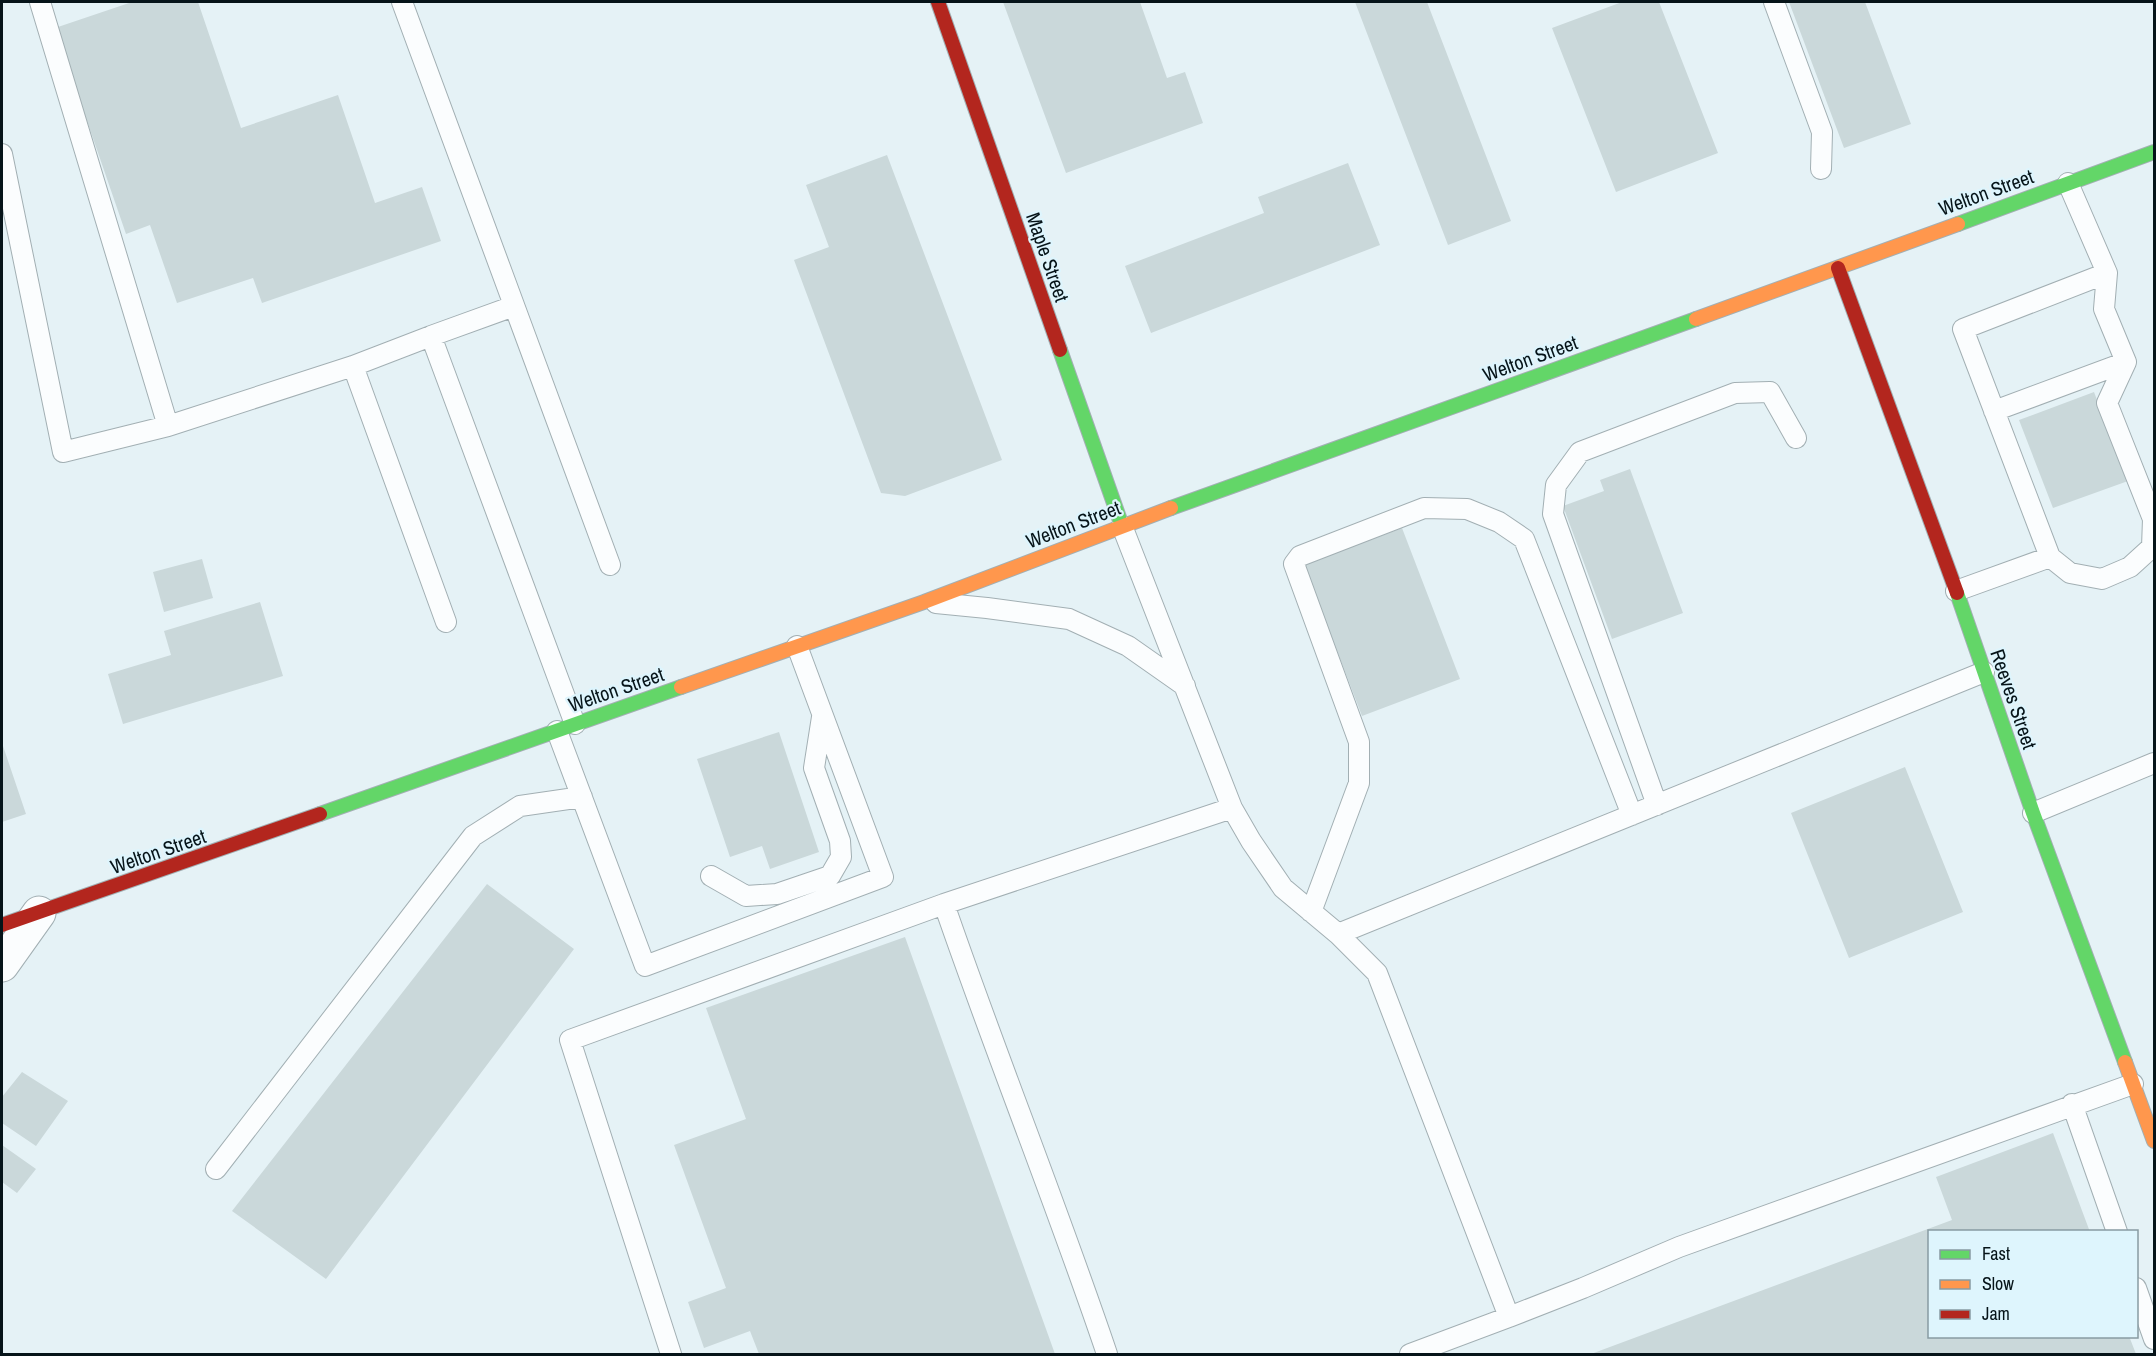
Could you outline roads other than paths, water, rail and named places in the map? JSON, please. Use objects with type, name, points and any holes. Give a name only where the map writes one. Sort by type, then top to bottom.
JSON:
[{"type":"main road","name":"Maple Street","points":[[938,2],[1122,526]]},
{"type":"main road","name":"Welton Street","points":[[2,925],[924,602],[1122,526],[2154,152]]},
{"type":"main road","name":"Reeves Street","points":[[1838,268],[1956,591],[2033,813],[2154,1136]]},
{"type":"street","points":[[2,965],[39,913]]},
{"type":"lane","points":[[40,2],[168,426]]},
{"type":"lane","points":[[402,2],[610,566]]},
{"type":"lane","points":[[1774,2],[1822,132],[1821,169]]},
{"type":"lane","points":[[2,154],[63,452],[168,426],[353,366],[514,306]]},
{"type":"lane","points":[[2068,183],[2107,273],[2104,309],[2126,362],[2107,403],[2153,519],[2152,547],[2130,567],[2102,579],[2070,573],[2050,557],[1963,329],[2107,273]]},
{"type":"lane","points":[[431,336],[566,728],[582,797],[645,966],[883,878],[797,646]]},
{"type":"lane","points":[[1994,411],[2126,362]]},
{"type":"lane","points":[[353,366],[446,622]]},
{"type":"lane","points":[[1657,805],[1553,514],[1556,485],[1580,452],[1735,393],[1770,392],[1796,438]]},
{"type":"lane","points":[[1311,912],[1359,783],[1359,742],[1294,564],[1300,556],[1424,508],[1467,509],[1499,522],[1524,540],[1632,815]]},
{"type":"lane","points":[[1122,526],[1232,808],[1283,888],[1338,934],[1377,973],[1509,1317]]},
{"type":"lane","points":[[1956,591],[2050,557]]},
{"type":"lane","points":[[924,602],[1069,619],[1128,646],[1185,686]]},
{"type":"lane","points":[[1338,934],[1984,672]]},
{"type":"lane","points":[[711,876],[746,896],[777,894],[830,876],[841,857],[840,841],[814,768],[822,715]]},
{"type":"lane","points":[[2033,813],[2154,763]]},
{"type":"lane","points":[[216,1169],[473,836],[520,806],[582,797]]},
{"type":"lane","points":[[671,1354],[570,1040],[944,904],[1232,808]]},
{"type":"lane","points":[[944,904],[1107,1354]]},
{"type":"lane","points":[[1410,1354],[1583,1288],[1679,1247],[2133,1084]]},
{"type":"lane","points":[[2072,1104],[2116,1230]]},
{"type":"lane","points":[[2138,1294],[2154,1339]]}]
